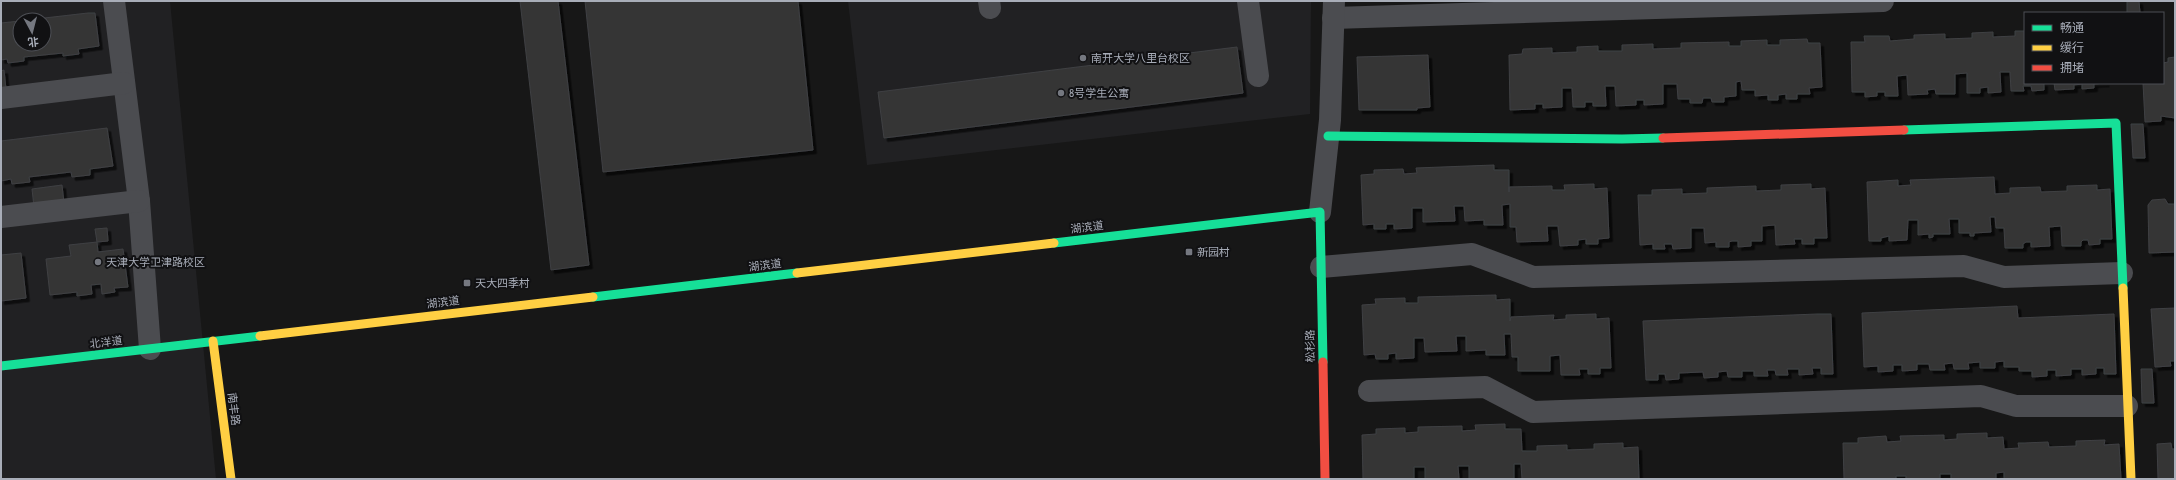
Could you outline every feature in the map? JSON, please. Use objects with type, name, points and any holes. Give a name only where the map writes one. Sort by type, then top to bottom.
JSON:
[{"type":"street","points":[[114,1],[139,200],[150,349]]},
{"type":"street","points":[[1248,1],[1258,76]]},
{"type":"street","points":[[1320,212],[1328,136],[1333,9],[1883,1]]},
{"type":"street","points":[[1,98],[124,83]]},
{"type":"street","points":[[1328,136],[1622,139],[2116,124],[2131,479]]},
{"type":"street","points":[[1,217],[139,200]]},
{"type":"street","name":"松杉路","points":[[1320,212],[1325,479]]},
{"type":"street","name":"湖滨道","points":[[213,341],[1320,212]]},
{"type":"street","points":[[1321,267],[1472,254],[1533,277],[1964,266],[2004,277],[2122,273]]},
{"type":"street","name":"北洋道","points":[[1,366],[213,341]]},
{"type":"street","name":"南丰路","points":[[213,341],[231,479]]},
{"type":"street","points":[[1369,392],[1485,387],[1533,412],[1981,396],[2016,406],[2128,406]]},
{"type":"shaded area","name":"天津大学卫津路校区","points":[[1,1],[170,1],[216,479],[1,479]]},
{"type":"shaded area","name":"南开大学八里台校区","points":[[848,1],[1311,1],[1310,114],[867,165]]},
{"type":"building","points":[[520,1],[558,1],[589,265],[551,270]]},
{"type":"building","points":[[585,1],[798,1],[813,150],[603,172]]},
{"type":"building","points":[[2127,1],[2139,1],[2140,12],[2127,12]]},
{"type":"building","points":[[95,13],[99,46],[78,49],[79,54],[63,56],[63,53],[24,57],[24,61],[8,63],[7,59],[1,60],[1,23],[12,22],[12,52],[52,52],[52,17]]},
{"type":"building","points":[[2015,31],[2024,31],[2024,84],[2044,84],[2044,90],[2032,91],[2031,86],[2023,86],[2024,91],[2011,91],[2010,72],[2000,72],[2001,92],[1988,93],[1988,87],[1980,88],[1980,93],[1967,93],[1967,73],[1955,74],[1955,94],[1936,94],[1935,89],[1927,90],[1928,94],[1908,95],[1907,75],[1897,76],[1898,96],[1885,96],[1885,92],[1877,92],[1877,96],[1865,97],[1865,92],[1852,92],[1851,42],[1865,42],[1864,36],[1889,36],[1890,41],[1914,39],[1914,35],[1945,34],[1945,39],[1972,38],[1972,33],[1993,32],[1993,37],[2015,36]]},
{"type":"building","points":[[1807,39],[1808,43],[1820,43],[1822,87],[1809,88],[1810,94],[1797,94],[1797,99],[1786,99],[1786,94],[1778,95],[1778,100],[1768,100],[1768,95],[1755,96],[1755,90],[1742,90],[1741,81],[1736,82],[1736,96],[1724,97],[1724,102],[1712,102],[1711,98],[1703,98],[1702,103],[1690,103],[1690,99],[1678,99],[1677,84],[1663,84],[1663,104],[1644,105],[1644,100],[1636,100],[1636,105],[1616,106],[1615,86],[1605,86],[1606,106],[1593,106],[1593,102],[1585,102],[1585,107],[1573,107],[1572,88],[1562,88],[1562,107],[1543,108],[1543,104],[1535,104],[1535,109],[1510,110],[1509,55],[1522,54],[1523,49],[1552,48],[1552,53],[1577,52],[1577,47],[1598,46],[1598,51],[1622,51],[1622,45],[1653,44],[1653,49],[1681,48],[1681,43],[1729,42],[1729,46],[1741,46],[1741,41],[1767,40],[1767,45],[1780,45],[1780,40]]},
{"type":"building","name":"8号学生公寓","points":[[1237,47],[1243,93],[884,138],[878,92]]},
{"type":"building","points":[[1428,55],[1430,107],[1417,108],[1417,110],[1359,110],[1357,57]]},
{"type":"building","points":[[2175,57],[2175,118],[2161,116],[2161,121],[2145,122],[2143,84],[2164,84],[2164,63],[2168,62],[2168,58]]},
{"type":"building","points":[[4,70],[6,89],[1,90],[1,71]]},
{"type":"building","points":[[2054,84],[2082,84],[2074,85],[2074,89],[2055,90]]},
{"type":"building","points":[[2082,84],[2094,84],[2094,88],[2082,89]]},
{"type":"building","points":[[2131,124],[2143,124],[2145,158],[2133,158]]},
{"type":"building","points":[[107,128],[113,166],[90,169],[90,175],[72,177],[71,172],[29,177],[30,182],[12,184],[11,179],[1,181],[1,141]]},
{"type":"building","points":[[1494,165],[1494,170],[1509,170],[1509,187],[1552,186],[1552,190],[1565,190],[1564,185],[1594,184],[1594,189],[1607,188],[1609,238],[1598,239],[1598,244],[1586,244],[1586,239],[1578,240],[1578,245],[1560,246],[1558,226],[1547,226],[1548,241],[1517,242],[1516,227],[1510,227],[1510,204],[1502,205],[1503,225],[1484,225],[1484,220],[1465,221],[1464,206],[1454,206],[1455,221],[1423,222],[1423,208],[1412,208],[1412,228],[1394,229],[1394,224],[1386,224],[1386,229],[1374,229],[1374,224],[1363,225],[1361,175],[1374,174],[1374,170],[1403,169],[1404,174],[1417,173],[1416,168]]},
{"type":"building","points":[[1994,177],[1995,194],[2010,193],[2010,188],[2040,187],[2041,192],[2067,191],[2067,186],[2097,185],[2097,190],[2110,189],[2112,239],[2100,239],[2100,244],[2089,245],[2088,240],[2083,240],[2081,242],[2081,246],[2062,246],[2061,226],[2049,227],[2050,246],[2031,247],[2031,242],[2026,242],[2023,244],[2023,248],[2005,248],[2004,228],[1996,228],[1995,217],[1990,217],[1991,232],[1974,233],[1974,236],[1970,236],[1970,233],[1959,233],[1959,219],[1949,219],[1950,234],[1933,234],[1933,237],[1929,238],[1929,234],[1918,235],[1918,220],[1908,220],[1907,240],[1889,241],[1889,236],[1881,238],[1881,241],[1869,241],[1867,182],[1898,180],[1898,186],[1911,185],[1910,180]]},
{"type":"building","points":[[1811,184],[1811,189],[1825,188],[1827,238],[1814,238],[1814,244],[1802,244],[1802,239],[1794,239],[1795,244],[1776,245],[1775,225],[1762,226],[1762,241],[1751,241],[1751,246],[1738,247],[1738,241],[1729,242],[1729,247],[1716,247],[1716,242],[1705,243],[1704,228],[1691,228],[1691,248],[1673,249],[1672,244],[1664,244],[1665,249],[1653,249],[1653,244],[1640,245],[1638,195],[1652,195],[1652,190],[1682,189],[1682,194],[1707,193],[1707,188],[1756,186],[1756,191],[1781,190],[1781,185]]},
{"type":"building","points":[[62,185],[64,203],[34,207],[32,189]]},
{"type":"building","points":[[2165,199],[2168,204],[2175,204],[2175,252],[2149,253],[2148,205],[2152,200]]},
{"type":"building","points":[[107,228],[108,241],[97,242],[95,229]]},
{"type":"building","points":[[97,242],[98,252],[123,249],[128,287],[114,288],[115,292],[102,294],[101,284],[91,285],[92,294],[77,296],[77,292],[50,295],[46,259],[71,256],[69,245]]},
{"type":"building","points":[[21,253],[26,298],[1,301],[1,255]]},
{"type":"building","points":[[1496,295],[1496,300],[1510,299],[1510,321],[1511,317],[1554,315],[1553,320],[1566,319],[1566,315],[1596,314],[1596,319],[1609,318],[1611,368],[1600,368],[1600,374],[1588,374],[1588,369],[1579,369],[1580,375],[1561,375],[1560,355],[1550,356],[1550,371],[1518,371],[1518,357],[1512,357],[1511,334],[1504,334],[1505,355],[1486,355],[1486,350],[1466,351],[1466,336],[1456,336],[1457,351],[1425,352],[1424,338],[1414,338],[1414,358],[1396,359],[1396,353],[1388,354],[1388,359],[1376,359],[1375,354],[1364,355],[1362,305],[1376,304],[1375,299],[1405,298],[1405,303],[1418,303],[1418,297]]},
{"type":"building","points":[[2017,306],[2018,318],[2114,314],[2116,374],[2104,374],[2104,368],[2096,368],[2096,374],[2082,375],[2082,369],[2071,369],[2071,375],[2056,376],[2056,370],[2047,370],[2047,376],[2032,377],[2032,371],[2019,371],[2019,367],[2004,367],[2004,361],[1995,362],[1995,368],[1980,368],[1980,362],[1968,363],[1969,369],[1954,369],[1953,363],[1944,364],[1945,370],[1930,370],[1929,364],[1917,364],[1917,370],[1902,371],[1902,365],[1893,365],[1893,371],[1878,372],[1878,366],[1864,367],[1862,313]]},
{"type":"building","points":[[2175,308],[2175,361],[2170,361],[2171,366],[2155,367],[2151,309]]},
{"type":"building","points":[[1831,314],[1833,374],[1821,374],[1821,368],[1812,368],[1813,374],[1799,375],[1799,369],[1787,369],[1788,375],[1776,375],[1775,370],[1767,370],[1768,376],[1754,376],[1754,371],[1742,371],[1742,377],[1728,377],[1727,371],[1718,372],[1718,377],[1704,378],[1703,372],[1679,373],[1679,379],[1666,380],[1665,374],[1658,374],[1658,380],[1646,380],[1643,321]]},
{"type":"building","points":[[2141,369],[2152,369],[2154,403],[2142,403]]},
{"type":"building","points":[[1505,424],[1505,429],[1521,429],[1522,451],[1537,451],[1537,446],[1567,445],[1567,450],[1594,449],[1594,444],[1623,443],[1623,448],[1638,447],[1639,479],[1522,479],[1521,464],[1514,464],[1514,479],[1469,479],[1469,466],[1458,466],[1459,479],[1425,479],[1425,467],[1414,467],[1414,479],[1363,479],[1362,435],[1376,434],[1376,429],[1405,428],[1405,433],[1418,432],[1418,427],[1462,426],[1462,431],[1476,430],[1475,425]]},
{"type":"building","points":[[1987,433],[1987,438],[2003,437],[2004,449],[2019,448],[2018,443],[2048,442],[2049,447],[2076,446],[2076,441],[2105,440],[2104,445],[2119,444],[2121,479],[2004,479],[2004,472],[1996,473],[1996,479],[1951,479],[1951,474],[1940,474],[1940,479],[1906,479],[1906,476],[1896,476],[1896,479],[1844,479],[1843,443],[1858,443],[1858,438],[1886,436],[1887,442],[1901,441],[1900,436],[1944,435],[1944,440],[1957,439],[1957,434]]},
{"type":"building","points":[[2171,443],[2172,449],[2175,449],[2175,479],[2158,479],[2157,444]]},
{"type":"traffic: fast","points":[[1904,130],[2116,123],[2123,288]]},
{"type":"traffic: fast","points":[[1328,136],[1622,139],[1663,138]]},
{"type":"traffic: fast","points":[[1054,243],[1320,212],[1323,362]]},
{"type":"traffic: fast","points":[[593,297],[797,273]]},
{"type":"traffic: fast","points":[[1,366],[260,336]]},
{"type":"traffic: slow","points":[[797,273],[1054,243]]},
{"type":"traffic: slow","points":[[2123,288],[2131,479]]},
{"type":"traffic: slow","points":[[260,336],[593,297]]},
{"type":"traffic: slow","points":[[213,341],[231,479]]},
{"type":"traffic: jam","points":[[1663,138],[1904,130]]},
{"type":"traffic: jam","points":[[1323,362],[1325,479]]},
{"type":"place","name":"南开大学八里台校区","points":[[1083,58]]},
{"type":"place","name":"8号学生公寓","points":[[1061,93]]},
{"type":"place","name":"新园村","points":[[1189,252]]},
{"type":"place","name":"天津大学卫津路校区","points":[[98,262]]},
{"type":"place","name":"天大四季村","points":[[467,283]]}]
